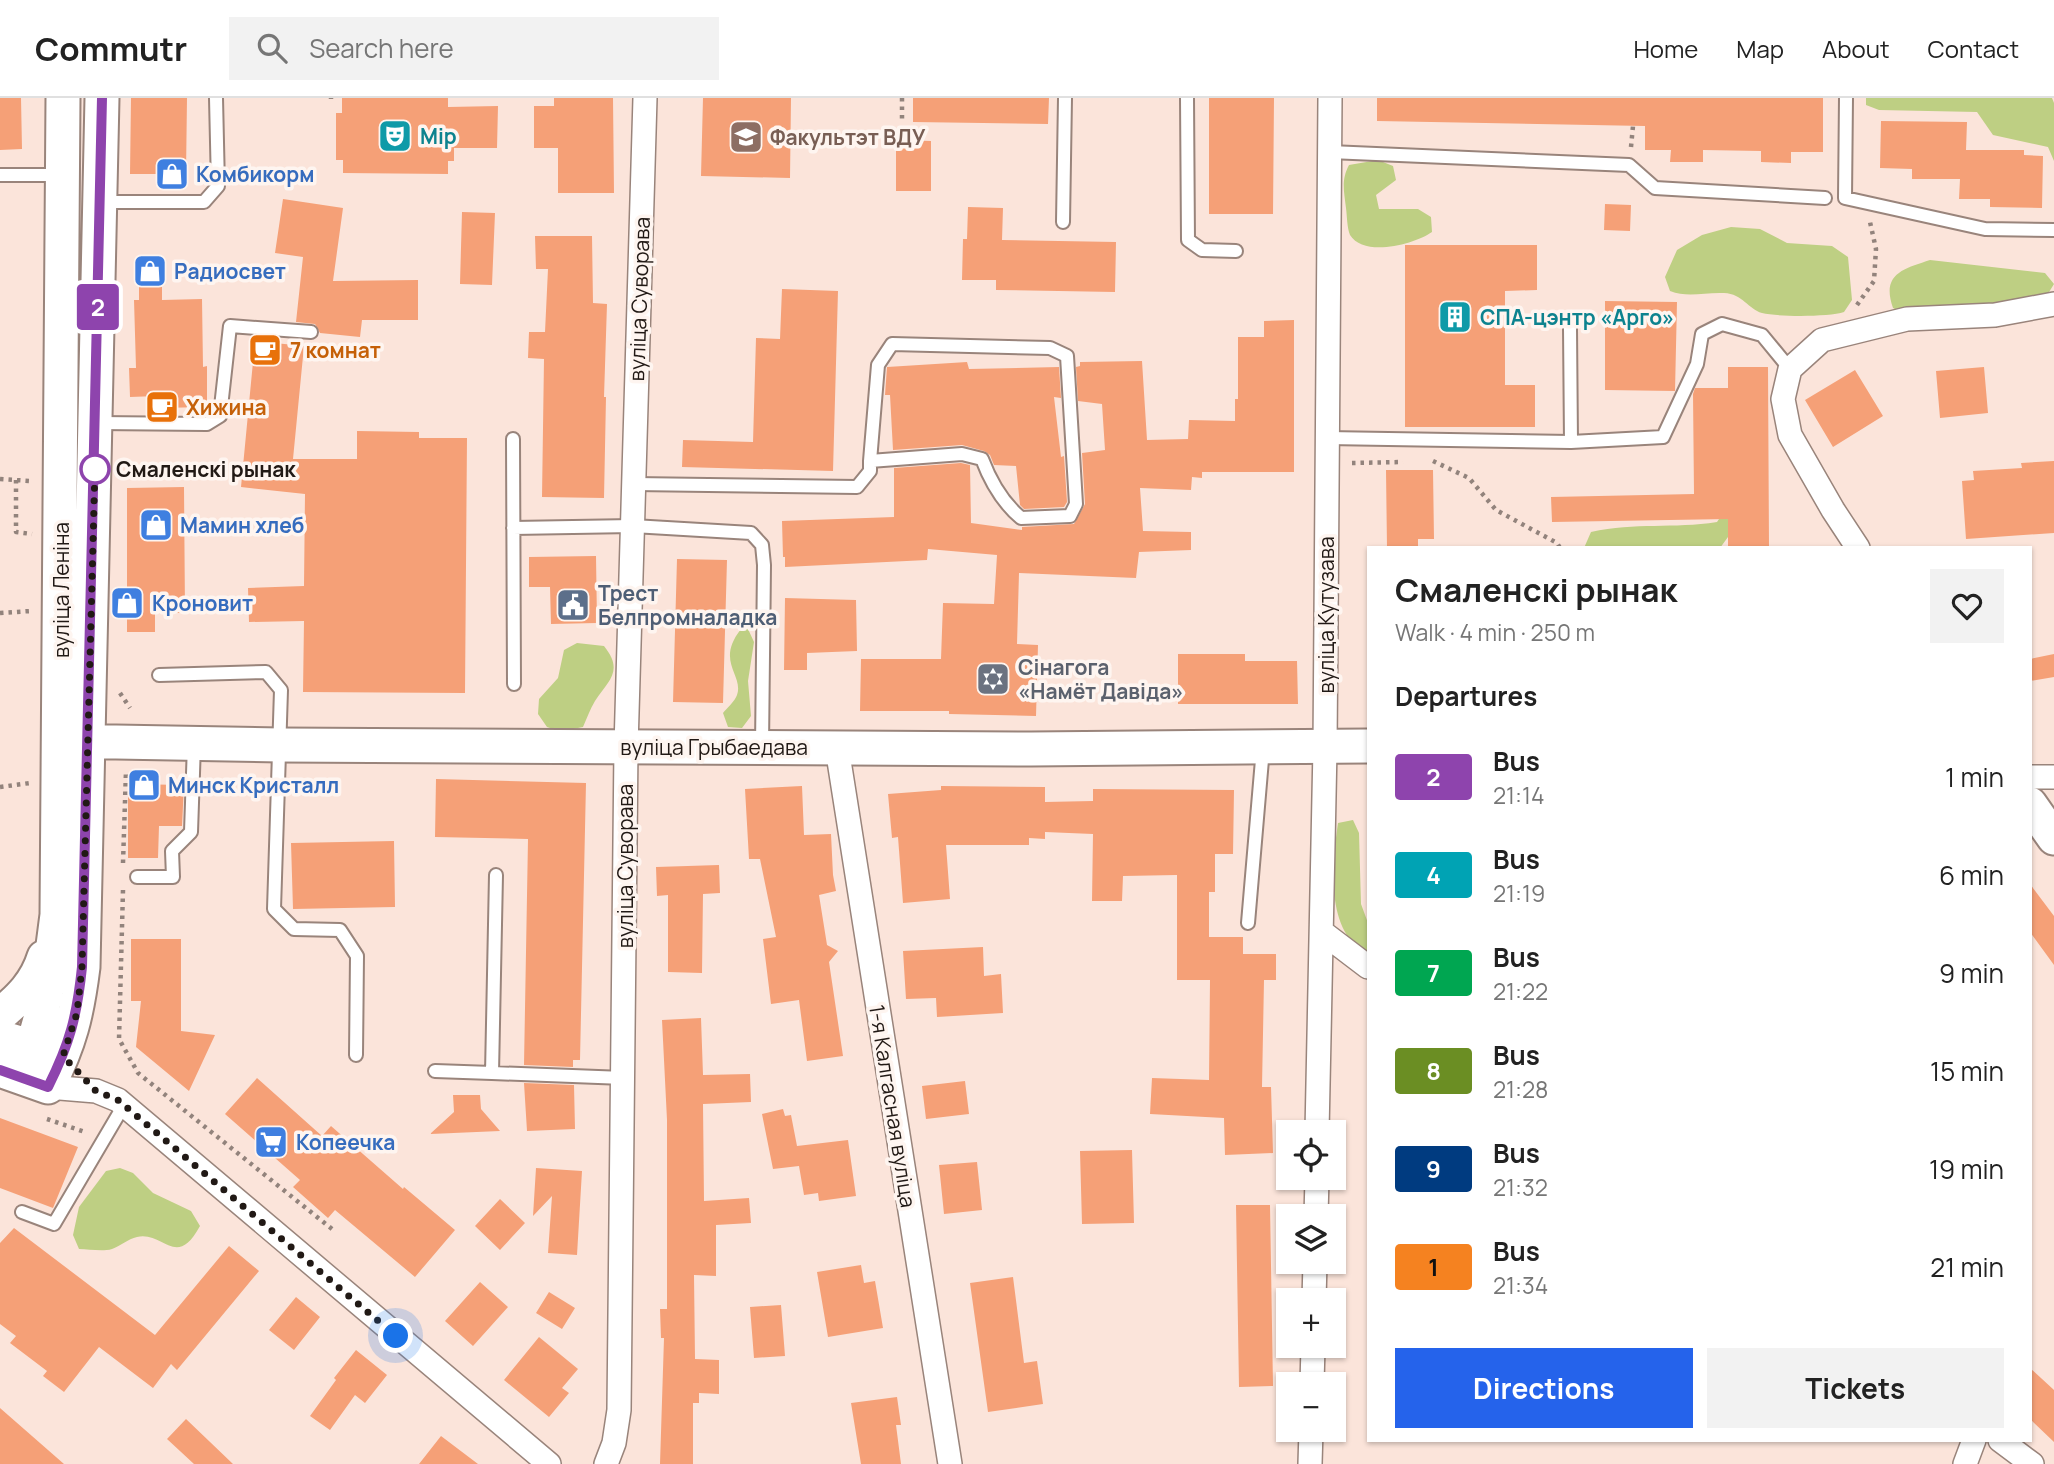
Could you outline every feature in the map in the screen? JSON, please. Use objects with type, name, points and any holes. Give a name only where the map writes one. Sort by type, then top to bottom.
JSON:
[{"type":"main road","name":"вуліца Леніна","points":[[23,1078],[49,1051],[77,1013],[82,967],[74,741],[63,98]]},
{"type":"main road","name":"вуліца Леніна","points":[[49,1051],[45,1003],[57,915],[74,741],[95,424],[102,98]]},
{"type":"main road","name":"вуліца Грыбаедава","points":[[74,741],[279,745],[837,748],[1367,746]]},
{"type":"main road","points":[[2032,807],[2054,838]]},
{"type":"main road","points":[[0,1015],[24,994],[40,968],[57,915]]},
{"type":"main road","points":[[0,1037],[49,1051]]},
{"type":"street","name":"вуліца Суворава","points":[[606,1464],[614,1443],[619,1410],[626,747],[645,98]]},
{"type":"street","name":"вуліца Кутузава","points":[[1317,1120],[1325,748],[1330,98]]},
{"type":"street","points":[[63,175],[100,189]]},
{"type":"street","points":[[1857,546],[1790,435],[1783,399],[1790,369],[1822,340],[1907,319],[1995,315],[2054,304]]},
{"type":"street","name":"1-я Калгасная вуліца","points":[[837,748],[950,1464]]},
{"type":"street","points":[[2032,777],[2054,777]]},
{"type":"street","points":[[1322,932],[1367,966]]},
{"type":"street","points":[[49,1051],[96,1091]]},
{"type":"street","points":[[23,1078],[96,1091],[118,1100],[549,1464]]},
{"type":"street","points":[[1310,1464],[1311,1442]]},
{"type":"street","points":[[1965,1464],[1973,1442]]},
{"type":"street","points":[[2003,1442],[2032,1464]]},
{"type":"lane","points":[[100,189],[204,202],[218,186],[216,98]]},
{"type":"lane","points":[[1063,222],[1065,98]]},
{"type":"lane","points":[[1187,98],[1188,240],[1202,250],[1236,251]]},
{"type":"lane","points":[[1846,98],[1845,198],[1985,229],[2054,230]]},
{"type":"lane","points":[[1330,152],[1629,165],[1655,188],[1825,198]]},
{"type":"lane","points":[[0,174],[63,175]]},
{"type":"lane","points":[[1327,438],[1571,442],[1663,437],[1697,364],[1702,334],[1722,324],[1762,335],[1790,369]]},
{"type":"lane","points":[[95,424],[207,425],[220,416],[230,326],[311,332]]},
{"type":"lane","points":[[1570,328],[1571,442]]},
{"type":"lane","points":[[634,484],[857,487],[870,471],[870,461],[878,365],[892,344],[1050,348],[1067,356],[1076,504],[1070,516],[1021,518],[1006,505],[990,479],[982,459],[961,454],[870,461]]},
{"type":"lane","points":[[513,439],[514,684]]},
{"type":"lane","points":[[513,528],[633,526],[751,533],[762,545],[762,747]]},
{"type":"lane","points":[[159,675],[266,672],[281,690],[274,909],[294,929],[340,930],[357,956],[356,1055]]},
{"type":"lane","points":[[137,877],[173,877],[172,851],[191,832],[194,743]]},
{"type":"lane","points":[[1248,923],[1264,748]]},
{"type":"lane","points":[[492,1073],[496,875]]},
{"type":"lane","points":[[435,1071],[624,1078]]},
{"type":"lane","points":[[22,1212],[54,1224],[124,1105]]},
{"type":"path","points":[[902,98],[902,121]]},
{"type":"path","points":[[1856,306],[1874,281],[1877,249],[1865,203]]},
{"type":"path","points":[[1422,462],[1435,461],[1469,478],[1496,510],[1559,546]]},
{"type":"path","points":[[1327,464],[1408,462]]},
{"type":"path","points":[[0,479],[42,481]]},
{"type":"path","points":[[16,480],[16,532],[44,535]]},
{"type":"path","points":[[0,613],[34,611]]},
{"type":"path","points":[[123,875],[126,766]]},
{"type":"path","points":[[0,787],[37,781]]},
{"type":"path","points":[[123,889],[119,1039],[138,1073],[332,1229]]},
{"type":"green space","points":[[1866,98],[2052,98],[2054,161],[2048,147],[1993,135],[1977,112],[1879,110],[1866,105]]},
{"type":"green space","points":[[1378,160],[1393,166],[1396,180],[1376,195],[1379,209],[1418,209],[1431,217],[1432,232],[1414,241],[1390,247],[1366,246],[1350,235],[1344,191],[1346,170],[1349,165]]},
{"type":"green space","points":[[1731,227],[1760,229],[1787,243],[1832,246],[1848,257],[1852,300],[1844,312],[1816,316],[1770,314],[1757,311],[1731,294],[1683,294],[1670,291],[1665,277],[1677,250],[1702,235]]},
{"type":"green space","points":[[1930,260],[2045,273],[2054,284],[2046,297],[2005,308],[1905,314],[1893,308],[1890,297],[1892,280],[1903,270]]},
{"type":"green space","points":[[1739,437],[1728,537],[1721,546],[1585,546],[1591,532],[1623,527],[1717,522],[1721,516]]},
{"type":"green space","points":[[741,629],[748,629],[754,642],[748,681],[751,716],[742,728],[728,727],[723,713],[737,695],[737,681],[730,650]]},
{"type":"green space","points":[[577,643],[604,646],[614,669],[583,727],[553,729],[547,727],[538,714],[539,699],[558,678],[564,650]]},
{"type":"green space","points":[[1353,820],[1359,833],[1361,904],[1367,920],[1367,954],[1356,946],[1339,919],[1334,887],[1334,853],[1338,823]]},
{"type":"green space","points":[[120,1168],[133,1173],[153,1193],[191,1211],[200,1226],[192,1239],[177,1247],[155,1239],[137,1237],[108,1250],[79,1249],[73,1235],[79,1207],[106,1171]]},
{"type":"building","points":[[0,98],[21,98],[22,149],[0,150]]},
{"type":"building","points":[[131,98],[187,98],[186,174],[130,174]]},
{"type":"building","name":"Мір","points":[[342,98],[448,98],[448,107],[498,106],[497,148],[454,148],[454,161],[448,161],[448,174],[343,173],[343,160],[336,160],[336,113],[342,113]]},
{"type":"building","points":[[554,98],[613,98],[614,193],[558,193],[558,148],[534,148],[534,106],[554,106]]},
{"type":"building","name":"Факультэт ВДУ","points":[[703,98],[791,98],[790,178],[701,176]]},
{"type":"building","points":[[913,98],[1049,98],[1048,124],[913,122]]},
{"type":"building","points":[[1209,98],[1274,98],[1273,214],[1209,214]]},
{"type":"building","points":[[1377,98],[1823,98],[1823,152],[1791,152],[1791,163],[1761,162],[1761,151],[1703,150],[1703,162],[1670,162],[1671,150],[1645,150],[1645,126],[1377,121]]},
{"type":"building","points":[[1881,121],[1967,122],[1966,150],[2024,150],[2024,155],[2043,156],[2042,208],[1990,207],[1990,199],[1959,199],[1960,179],[1912,179],[1912,169],[1880,168]]},
{"type":"building","points":[[896,140],[931,141],[931,191],[896,191]]},
{"type":"building","points":[[283,199],[343,208],[333,281],[418,280],[418,320],[362,320],[360,337],[320,333],[315,324],[296,322],[303,257],[275,253]]},
{"type":"building","points":[[1605,204],[1631,205],[1630,231],[1604,230]]},
{"type":"building","points":[[968,207],[1003,208],[1002,240],[1116,242],[1115,292],[996,290],[996,280],[962,280],[963,239],[967,239]]},
{"type":"building","points":[[462,212],[495,213],[492,285],[460,284]]},
{"type":"building","points":[[535,236],[592,236],[593,303],[607,304],[604,498],[542,497],[544,359],[528,358],[529,332],[545,332],[548,269],[536,269]]},
{"type":"building","name":"СПА-цэнтр «Арго»","points":[[1405,245],[1537,245],[1537,290],[1505,291],[1505,385],[1535,385],[1535,427],[1405,427]]},
{"type":"building","points":[[139,262],[162,262],[162,300],[202,299],[203,367],[207,366],[207,407],[158,408],[157,396],[130,397],[129,368],[136,368],[134,300],[139,300]]},
{"type":"building","points":[[782,289],[838,291],[833,471],[682,467],[683,440],[753,442],[756,338],[780,339]]},
{"type":"building","points":[[1605,301],[1677,302],[1675,391],[1605,390]]},
{"type":"building","points":[[1294,320],[1294,472],[1202,472],[1202,478],[1192,477],[1191,490],[1140,488],[1143,531],[1191,532],[1191,550],[1139,552],[1136,578],[1019,573],[1017,644],[1038,645],[1036,716],[949,714],[949,711],[860,711],[861,659],[941,659],[943,603],[994,604],[997,555],[928,549],[927,560],[785,567],[782,521],[894,517],[894,468],[961,463],[970,465],[971,523],[1022,530],[1022,527],[1074,524],[1085,504],[1082,453],[1105,450],[1102,404],[1078,401],[1076,367],[1080,366],[1080,362],[1142,361],[1147,440],[1188,439],[1189,420],[1235,421],[1235,399],[1238,399],[1238,337],[1264,337],[1264,321]]},
{"type":"building","points":[[255,341],[304,346],[293,459],[357,459],[357,431],[419,432],[419,438],[467,438],[465,693],[303,692],[304,621],[249,622],[248,588],[304,586],[305,494],[241,487]]},
{"type":"building","points":[[967,362],[969,369],[1059,367],[1061,398],[1054,397],[1061,457],[1064,456],[1067,502],[1064,507],[1024,509],[1020,505],[1016,466],[994,465],[990,455],[984,451],[962,445],[893,450],[890,395],[885,395],[887,367]]},
{"type":"building","points":[[1728,367],[1768,367],[1769,546],[1728,546],[1728,519],[1552,522],[1551,497],[1694,494],[1693,394],[1695,388],[1728,388]]},
{"type":"building","points":[[1984,367],[1988,413],[1940,418],[1936,371]]},
{"type":"building","points":[[1855,370],[1883,416],[1833,447],[1805,400]]},
{"type":"building","points":[[2054,461],[2054,533],[1966,539],[1962,481],[1974,480],[1973,471],[2022,468],[2021,463]]},
{"type":"building","points":[[1386,470],[1433,470],[1434,539],[1418,539],[1418,546],[1387,546]]},
{"type":"building","points":[[184,487],[185,613],[155,613],[155,632],[127,632],[127,488]]},
{"type":"building","name":"Трест Белпромналадка","points":[[596,556],[597,623],[551,624],[550,587],[529,587],[529,557]]},
{"type":"building","points":[[677,559],[727,560],[723,703],[673,702]]},
{"type":"building","points":[[785,598],[856,600],[857,651],[807,653],[807,670],[784,670]]},
{"type":"building","points":[[1178,654],[1245,654],[1245,661],[1297,661],[1298,704],[1178,704]]},
{"type":"building","points":[[2054,654],[2054,677],[2032,681],[2032,659]]},
{"type":"building","points":[[436,779],[586,783],[580,1060],[573,1060],[573,1067],[524,1065],[528,839],[435,837]]},
{"type":"building","points":[[128,784],[184,785],[182,826],[159,826],[158,858],[128,858]]},
{"type":"building","points":[[802,786],[804,835],[831,834],[836,891],[819,895],[827,945],[838,951],[829,962],[843,1056],[807,1061],[799,1000],[771,1004],[763,939],[776,937],[760,859],[749,859],[745,789]]},
{"type":"building","points":[[941,786],[1045,787],[1045,802],[1093,801],[1093,789],[1234,790],[1233,854],[1215,854],[1215,892],[1209,892],[1209,937],[1243,937],[1243,954],[1276,954],[1276,980],[1264,980],[1262,1087],[1271,1087],[1273,1153],[1225,1155],[1224,1118],[1150,1114],[1152,1078],[1209,1080],[1210,980],[1177,980],[1177,875],[1123,876],[1122,901],[1092,901],[1093,834],[1045,832],[1045,839],[1029,838],[1029,845],[946,845],[950,899],[903,903],[898,837],[892,838],[888,794],[941,790]]},
{"type":"building","points":[[394,841],[395,907],[293,909],[291,843]]},
{"type":"building","points":[[719,865],[720,893],[703,894],[702,973],[668,972],[668,895],[657,896],[656,867]]},
{"type":"building","points":[[2032,887],[2054,916],[2054,965],[2032,935]]},
{"type":"building","points":[[131,939],[181,939],[181,1031],[215,1035],[189,1091],[136,1047],[141,1001],[131,1001]]},
{"type":"building","points":[[983,947],[984,976],[1001,974],[1003,1013],[937,1017],[936,998],[906,999],[903,951]]},
{"type":"building","points":[[701,1018],[703,1075],[750,1074],[751,1102],[703,1104],[704,1201],[749,1198],[751,1223],[716,1225],[716,1276],[694,1275],[695,1359],[719,1360],[719,1394],[699,1393],[699,1403],[693,1403],[693,1464],[660,1464],[664,1338],[661,1338],[660,1309],[667,1309],[667,1120],[662,1020]]},
{"type":"building","points":[[257,1078],[322,1136],[331,1126],[455,1230],[415,1277],[335,1210],[328,1218],[293,1187],[300,1180],[225,1114]]},
{"type":"building","points":[[965,1081],[969,1114],[926,1119],[922,1086]]},
{"type":"building","points":[[524,1083],[574,1085],[575,1129],[527,1131]]},
{"type":"building","points":[[453,1095],[480,1095],[481,1109],[500,1131],[430,1134],[454,1112]]},
{"type":"building","points":[[783,1109],[785,1116],[791,1115],[797,1146],[848,1140],[856,1196],[819,1201],[818,1193],[804,1195],[799,1166],[773,1169],[762,1114]]},
{"type":"building","points":[[0,1118],[78,1147],[53,1208],[0,1188]]},
{"type":"building","points":[[1132,1150],[1134,1223],[1082,1224],[1080,1151]]},
{"type":"building","points":[[977,1162],[982,1210],[944,1214],[939,1165]]},
{"type":"building","points":[[536,1168],[582,1171],[577,1255],[548,1253],[552,1196],[533,1216]]},
{"type":"building","points":[[500,1199],[525,1223],[500,1250],[475,1226]]},
{"type":"building","points":[[1236,1205],[1270,1205],[1273,1386],[1239,1387]]},
{"type":"building","points":[[14,1228],[155,1335],[229,1246],[259,1271],[177,1370],[171,1364],[153,1388],[99,1347],[64,1392],[43,1376],[47,1371],[10,1343],[16,1336],[0,1324],[0,1243]]},
{"type":"building","points":[[861,1265],[864,1283],[875,1281],[883,1328],[828,1337],[817,1272]]},
{"type":"building","points":[[1013,1277],[1024,1363],[1037,1361],[1043,1404],[988,1412],[970,1283]]},
{"type":"building","points":[[480,1282],[508,1307],[473,1346],[445,1321]]},
{"type":"building","points":[[549,1292],[575,1308],[562,1329],[536,1313]]},
{"type":"building","points":[[296,1297],[320,1317],[294,1350],[269,1330]]},
{"type":"building","points":[[781,1305],[785,1356],[754,1358],[750,1307]]},
{"type":"building","points":[[539,1337],[578,1369],[562,1388],[569,1393],[549,1417],[504,1380]]},
{"type":"building","points":[[356,1350],[387,1375],[365,1403],[355,1395],[330,1430],[310,1416]]},
{"type":"building","points":[[2032,1370],[2054,1390],[2054,1442],[2032,1421]]},
{"type":"building","points":[[897,1397],[901,1425],[896,1425],[901,1464],[861,1464],[851,1403]]},
{"type":"building","points":[[0,1408],[64,1464],[0,1464]]},
{"type":"building","points":[[186,1419],[233,1464],[194,1464],[167,1439]]},
{"type":"building","points":[[441,1436],[478,1464],[419,1464]]},
{"type":"bus line","name":"2","points":[[0,1070],[48,1087],[63,1056],[77,1013],[82,967],[102,98]]},
{"type":"place","name":"Мір","points":[[395,136]]},
{"type":"place","name":"Факультэт ВДУ","points":[[746,137]]},
{"type":"place","name":"Комбикорм","points":[[172,174]]},
{"type":"place","name":"Радиосвет","points":[[150,271]]},
{"type":"place","name":"СПА-цэнтр «Арго»","points":[[1455,317]]},
{"type":"place","name":"7 комнат","points":[[265,350]]},
{"type":"place","name":"Хижина","points":[[162,407]]},
{"type":"place","name":"Смаленскі рынак","points":[[95,469]]},
{"type":"place","name":"Мамин хлеб","points":[[156,525]]},
{"type":"place","name":"Кроновит","points":[[127,603]]},
{"type":"place","name":"Трест Белпромналадка","points":[[573,605]]},
{"type":"place","name":"Сінагога «Намёт Давіда»","points":[[993,679]]},
{"type":"place","name":"Минск Кристалл","points":[[144,785]]},
{"type":"place","name":"Копеечка","points":[[271,1142]]},
{"type":"route","points":[[95,469],[95,466],[82,967],[77,1013],[63,1056],[96,1091],[118,1100],[396,1336]]}]
